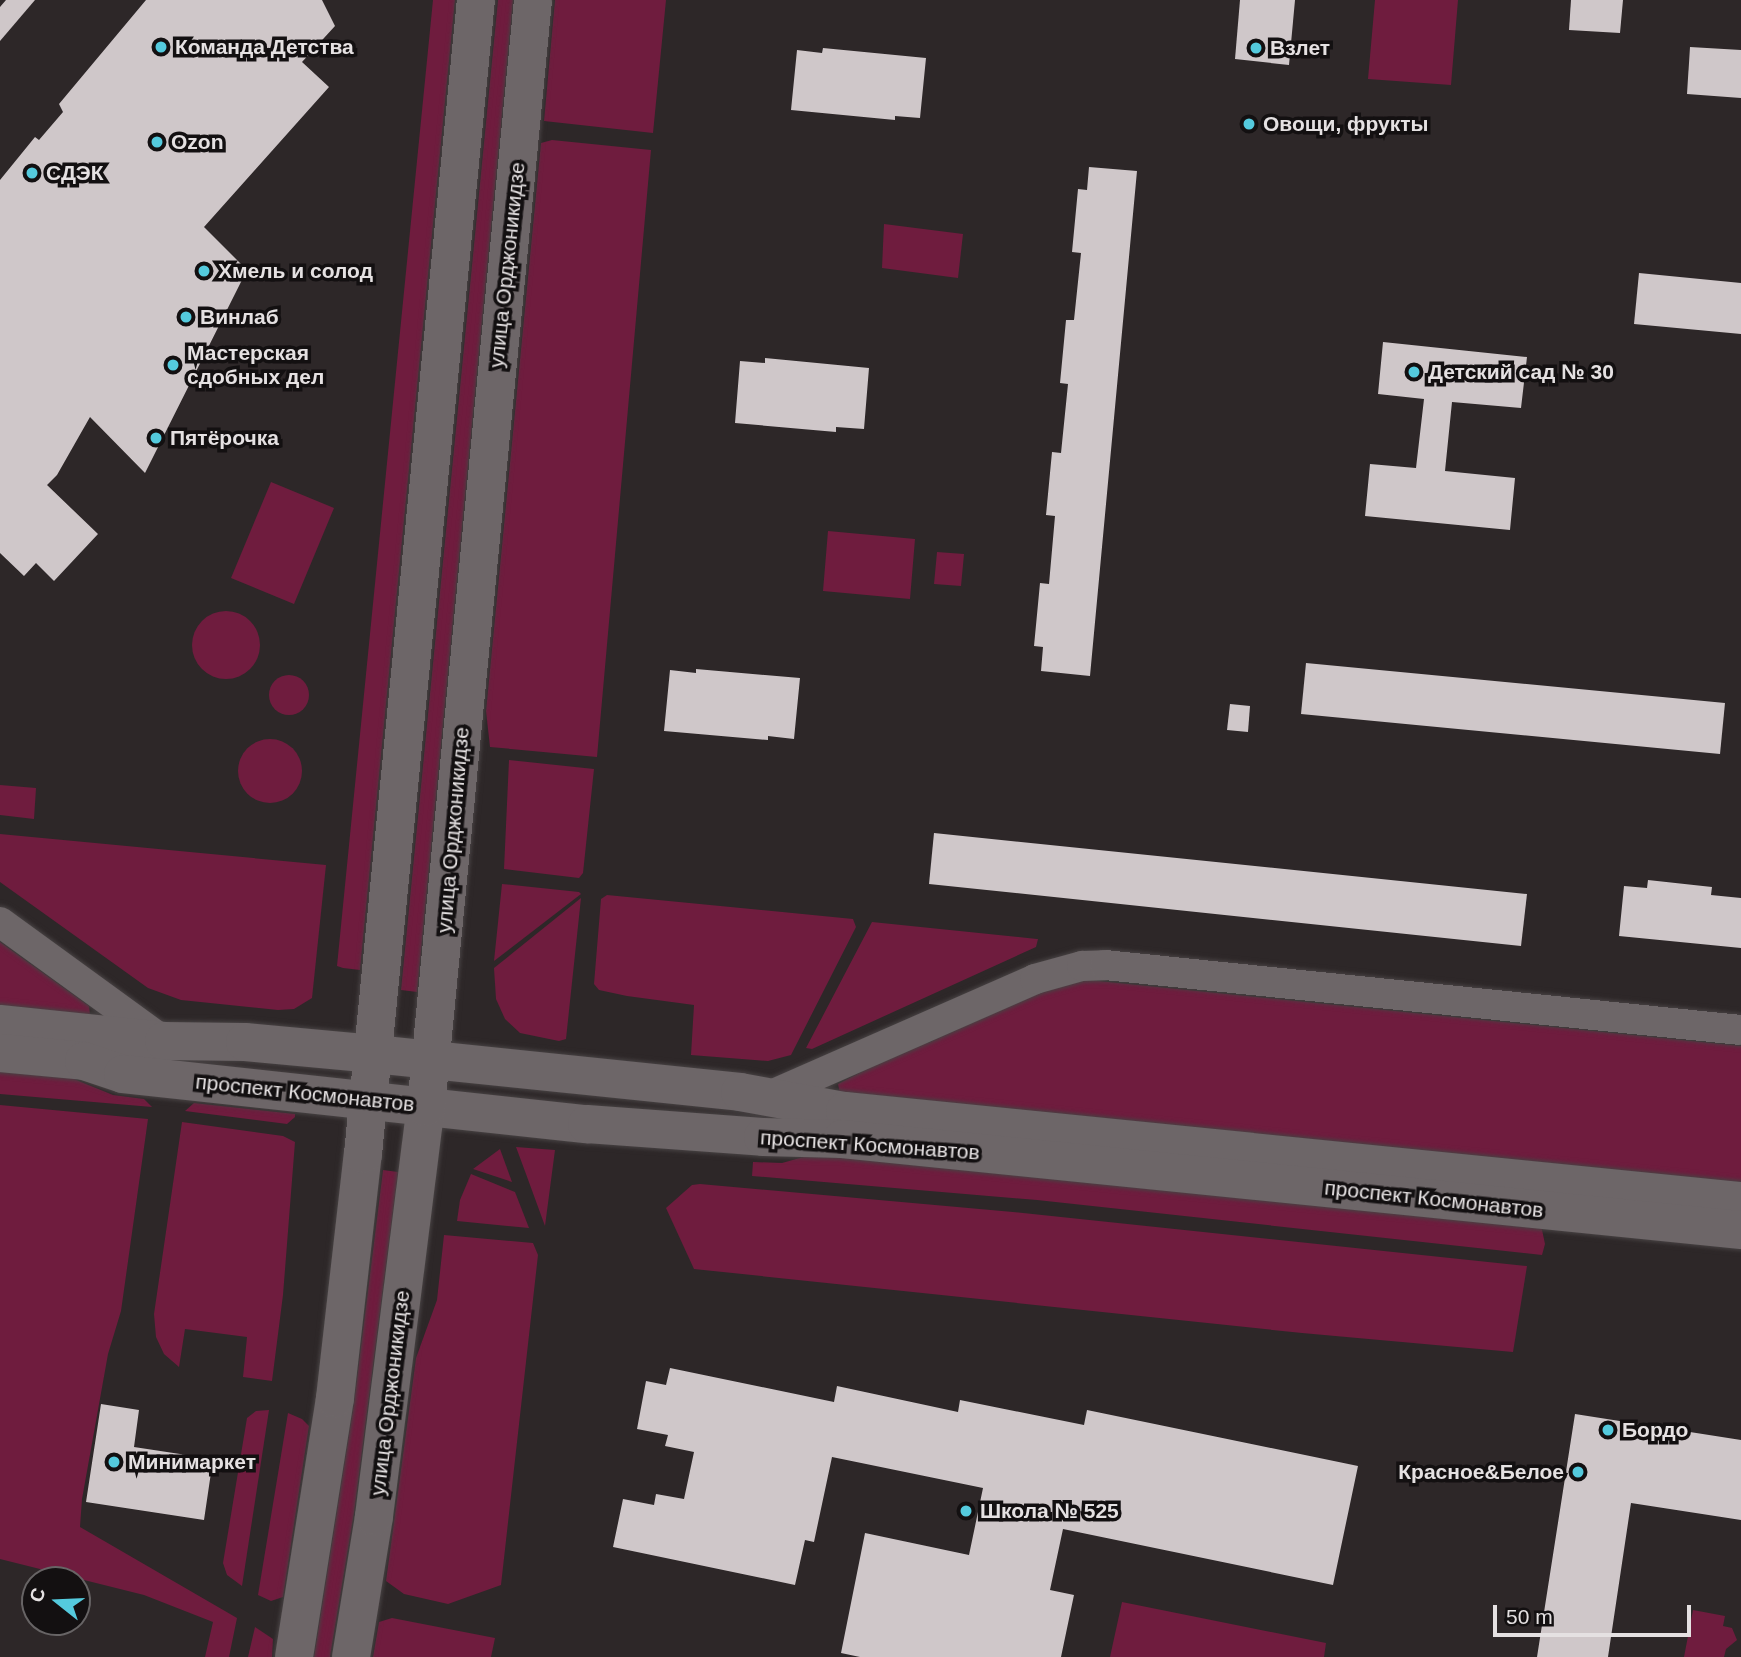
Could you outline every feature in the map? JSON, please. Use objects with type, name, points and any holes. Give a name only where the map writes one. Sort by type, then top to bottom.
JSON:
[{"type":"street","points":[[294,1657],[335,1398],[369,1100],[476,0]]},
{"type":"street","name":"улица Орджоникидзе","points":[[351,1657],[374,1516],[426,1107],[533,0]]},
{"type":"street","points":[[0,922],[164,1041]]},
{"type":"street","points":[[769,1096],[1035,979],[1082,966],[1132,968],[1741,1030]]},
{"type":"street","name":"проспект Космонавтов","points":[[0,1024],[164,1041],[245,1042],[374,1054],[769,1096],[845,1111],[1741,1201]]},
{"type":"street","name":"проспект Космонавтов","points":[[0,1053],[84,1061],[123,1074],[612,1126],[763,1138],[842,1139],[1741,1230]]},
{"type":"shaded area","points":[[433,0],[455,0],[360,970],[337,966]]},
{"type":"shaded area","points":[[498,0],[513,0],[417,992],[401,990]]},
{"type":"shaded area","points":[[555,0],[666,0],[653,133],[544,121]]},
{"type":"shaded area","points":[[1375,0],[1458,0],[1451,85],[1368,79]]},
{"type":"shaded area","points":[[552,140],[651,150],[597,757],[490,747],[486,711],[541,143]]},
{"type":"shaded area","points":[[884,224],[963,234],[958,278],[882,268]]},
{"type":"shaded area","points":[[271,482],[334,508],[294,604],[231,578]]},
{"type":"shaded area","points":[[828,531],[915,539],[910,599],[823,591]]},
{"type":"shaded area","points":[[937,552],[964,554],[961,586],[934,584]]},
{"type":"shaded area","points":[[226,611],[239,614],[250,621],[257,632],[260,645],[257,658],[250,669],[239,676],[226,679],[213,676],[202,669],[195,658],[192,645],[195,632],[202,621],[213,614]]},
{"type":"shaded area","points":[[289,675],[297,676],[303,681],[308,687],[308,703],[303,709],[297,714],[289,715],[281,714],[275,709],[270,703],[269,695],[270,687],[275,681],[281,676]]},
{"type":"shaded area","points":[[270,739],[293,748],[302,771],[293,794],[270,803],[247,794],[238,771],[247,748]]},
{"type":"shaded area","points":[[509,760],[594,769],[583,873],[579,878],[504,869]]},
{"type":"shaded area","points":[[0,785],[36,788],[34,819],[0,815]]},
{"type":"shaded area","points":[[0,834],[326,865],[312,998],[294,1009],[278,1010],[181,1000],[148,988],[0,882]]},
{"type":"shaded area","points":[[502,884],[579,892],[581,894],[494,961]]},
{"type":"shaded area","points":[[607,895],[853,919],[856,927],[791,1055],[768,1061],[691,1055],[694,1005],[627,996],[599,990],[594,984],[601,899]]},
{"type":"shaded area","points":[[581,898],[566,1039],[559,1041],[520,1033],[505,1019],[496,999],[494,968]]},
{"type":"shaded area","points":[[872,922],[1038,939],[1036,947],[812,1049],[806,1048]]},
{"type":"shaded area","points":[[0,942],[89,1006],[90,1015],[0,1010]]},
{"type":"shaded area","points":[[1069,978],[1741,1046],[1741,1187],[840,1094],[838,1084],[925,1039],[928,1043]]},
{"type":"shaded area","points":[[0,1070],[69,1077],[113,1095],[144,1099],[152,1107],[0,1094]]},
{"type":"shaded area","points":[[194,1103],[295,1114],[295,1117],[287,1124],[185,1111]]},
{"type":"shaded area","points":[[0,1105],[148,1119],[121,1311],[108,1354],[82,1499],[80,1527],[237,1618],[229,1657],[205,1657],[213,1622],[144,1595],[91,1582],[91,1566],[28,1566],[0,1559]]},
{"type":"shaded area","points":[[182,1122],[283,1136],[295,1142],[283,1295],[272,1381],[243,1377],[247,1337],[185,1329],[179,1367],[164,1354],[156,1337],[154,1314]]},
{"type":"shaded area","points":[[516,1147],[555,1150],[545,1226],[526,1174]]},
{"type":"shaded area","points":[[500,1149],[512,1182],[473,1169]]},
{"type":"shaded area","points":[[814,1154],[1541,1225],[1545,1244],[1542,1255],[1037,1200],[752,1176],[753,1162],[782,1163]]},
{"type":"shaded area","points":[[383,1170],[398,1172],[354,1513],[330,1657],[314,1657],[354,1403]]},
{"type":"shaded area","points":[[471,1174],[515,1192],[529,1228],[457,1221],[460,1200]]},
{"type":"shaded area","points":[[692,1185],[1013,1212],[1527,1266],[1513,1352],[1302,1333],[694,1269],[666,1208]]},
{"type":"shaded area","points":[[444,1235],[533,1243],[538,1255],[501,1585],[448,1604],[404,1594],[386,1581],[416,1358],[437,1300]]},
{"type":"shaded area","points":[[269,1410],[242,1586],[227,1575],[223,1563],[247,1418],[256,1411]]},
{"type":"shaded area","points":[[288,1413],[302,1419],[309,1426],[283,1597],[271,1601],[258,1595]]},
{"type":"shaded area","points":[[1122,1602],[1326,1643],[1324,1657],[1110,1657]]},
{"type":"shaded area","points":[[1693,1610],[1725,1616],[1723,1626],[1732,1628],[1737,1640],[1726,1649],[1724,1657],[1684,1657]]},
{"type":"shaded area","points":[[392,1618],[495,1638],[491,1657],[373,1657],[379,1622]]},
{"type":"shaded area","points":[[255,1627],[273,1639],[272,1657],[248,1657]]},
{"type":"building","points":[[6,0],[35,0],[0,41],[0,7]]},
{"type":"building","points":[[146,0],[322,0],[335,26],[302,62],[329,87],[204,227],[247,270],[145,473],[90,417],[57,475],[47,485],[98,534],[54,581],[36,563],[24,576],[0,553],[0,180],[35,137],[39,140],[63,112],[59,104]]},
{"type":"building","points":[[1240,0],[1295,0],[1289,65],[1235,59]]},
{"type":"building","points":[[1571,0],[1623,0],[1620,33],[1569,30]]},
{"type":"building","points":[[1690,47],[1741,50],[1741,98],[1687,94]]},
{"type":"building","points":[[823,48],[926,58],[920,118],[895,116],[895,120],[791,110],[797,50],[822,53]]},
{"type":"building","points":[[1089,167],[1137,171],[1090,676],[1041,671],[1043,647],[1034,646],[1040,583],[1049,584],[1055,516],[1046,515],[1052,452],[1061,453],[1068,384],[1060,383],[1066,320],[1074,320],[1081,253],[1072,252],[1078,189],[1087,190]]},
{"type":"building","points":[[1639,273],[1741,283],[1741,334],[1634,324]]},
{"type":"building","points":[[1383,342],[1527,357],[1521,408],[1452,402],[1445,471],[1515,478],[1510,530],[1365,516],[1370,464],[1416,468],[1424,399],[1378,394]]},
{"type":"building","points":[[765,358],[869,368],[864,429],[836,427],[836,432],[735,423],[740,361],[765,363]]},
{"type":"building","points":[[1306,663],[1725,703],[1720,754],[1301,714]]},
{"type":"building","points":[[696,669],[800,678],[794,739],[768,736],[768,740],[664,731],[670,670],[696,673]]},
{"type":"building","points":[[1230,704],[1250,706],[1248,732],[1227,730]]},
{"type":"building","points":[[934,833],[1527,894],[1521,946],[929,884]]},
{"type":"building","points":[[1648,880],[1712,887],[1711,895],[1741,898],[1741,948],[1619,936],[1624,886],[1647,888]]},
{"type":"building","points":[[670,1368],[834,1402],[837,1386],[958,1412],[960,1400],[1084,1425],[1087,1410],[1358,1466],[1333,1585],[1063,1529],[1050,1590],[1074,1595],[1061,1657],[860,1657],[841,1653],[865,1533],[969,1555],[983,1488],[832,1457],[814,1542],[805,1540],[795,1585],[613,1547],[623,1499],[654,1505],[656,1494],[684,1499],[694,1452],[665,1446],[668,1435],[637,1429],[646,1381],[666,1385]]},
{"type":"building","points":[[101,1404],[139,1410],[134,1447],[213,1459],[204,1520],[86,1502]]},
{"type":"building","points":[[1575,1414],[1741,1440],[1741,1520],[1631,1503],[1608,1657],[1537,1657]]},
{"type":"place","name":"Команда Детства","points":[[161,47]]},
{"type":"place","name":"Взлет","points":[[1256,48]]},
{"type":"place","name":"Овощи, фрукты","points":[[1249,124]]},
{"type":"place","name":"Ozon","points":[[157,142]]},
{"type":"place","name":"СДЭК","points":[[32,173]]},
{"type":"place","name":"Хмель и солод","points":[[204,271]]},
{"type":"place","name":"Винлаб","points":[[186,317]]},
{"type":"place","name":"Мастерская сдобных дел","points":[[173,365]]},
{"type":"place","name":"Детский сад № 30","points":[[1414,372]]},
{"type":"place","name":"Пятёрочка","points":[[156,438]]},
{"type":"place","name":"Бордо","points":[[1608,1430]]},
{"type":"place","name":"Минимаркет","points":[[114,1462]]},
{"type":"place","name":"Красное&Белое","points":[[1578,1472]]},
{"type":"place","name":"Школа № 525","points":[[966,1511]]}]
